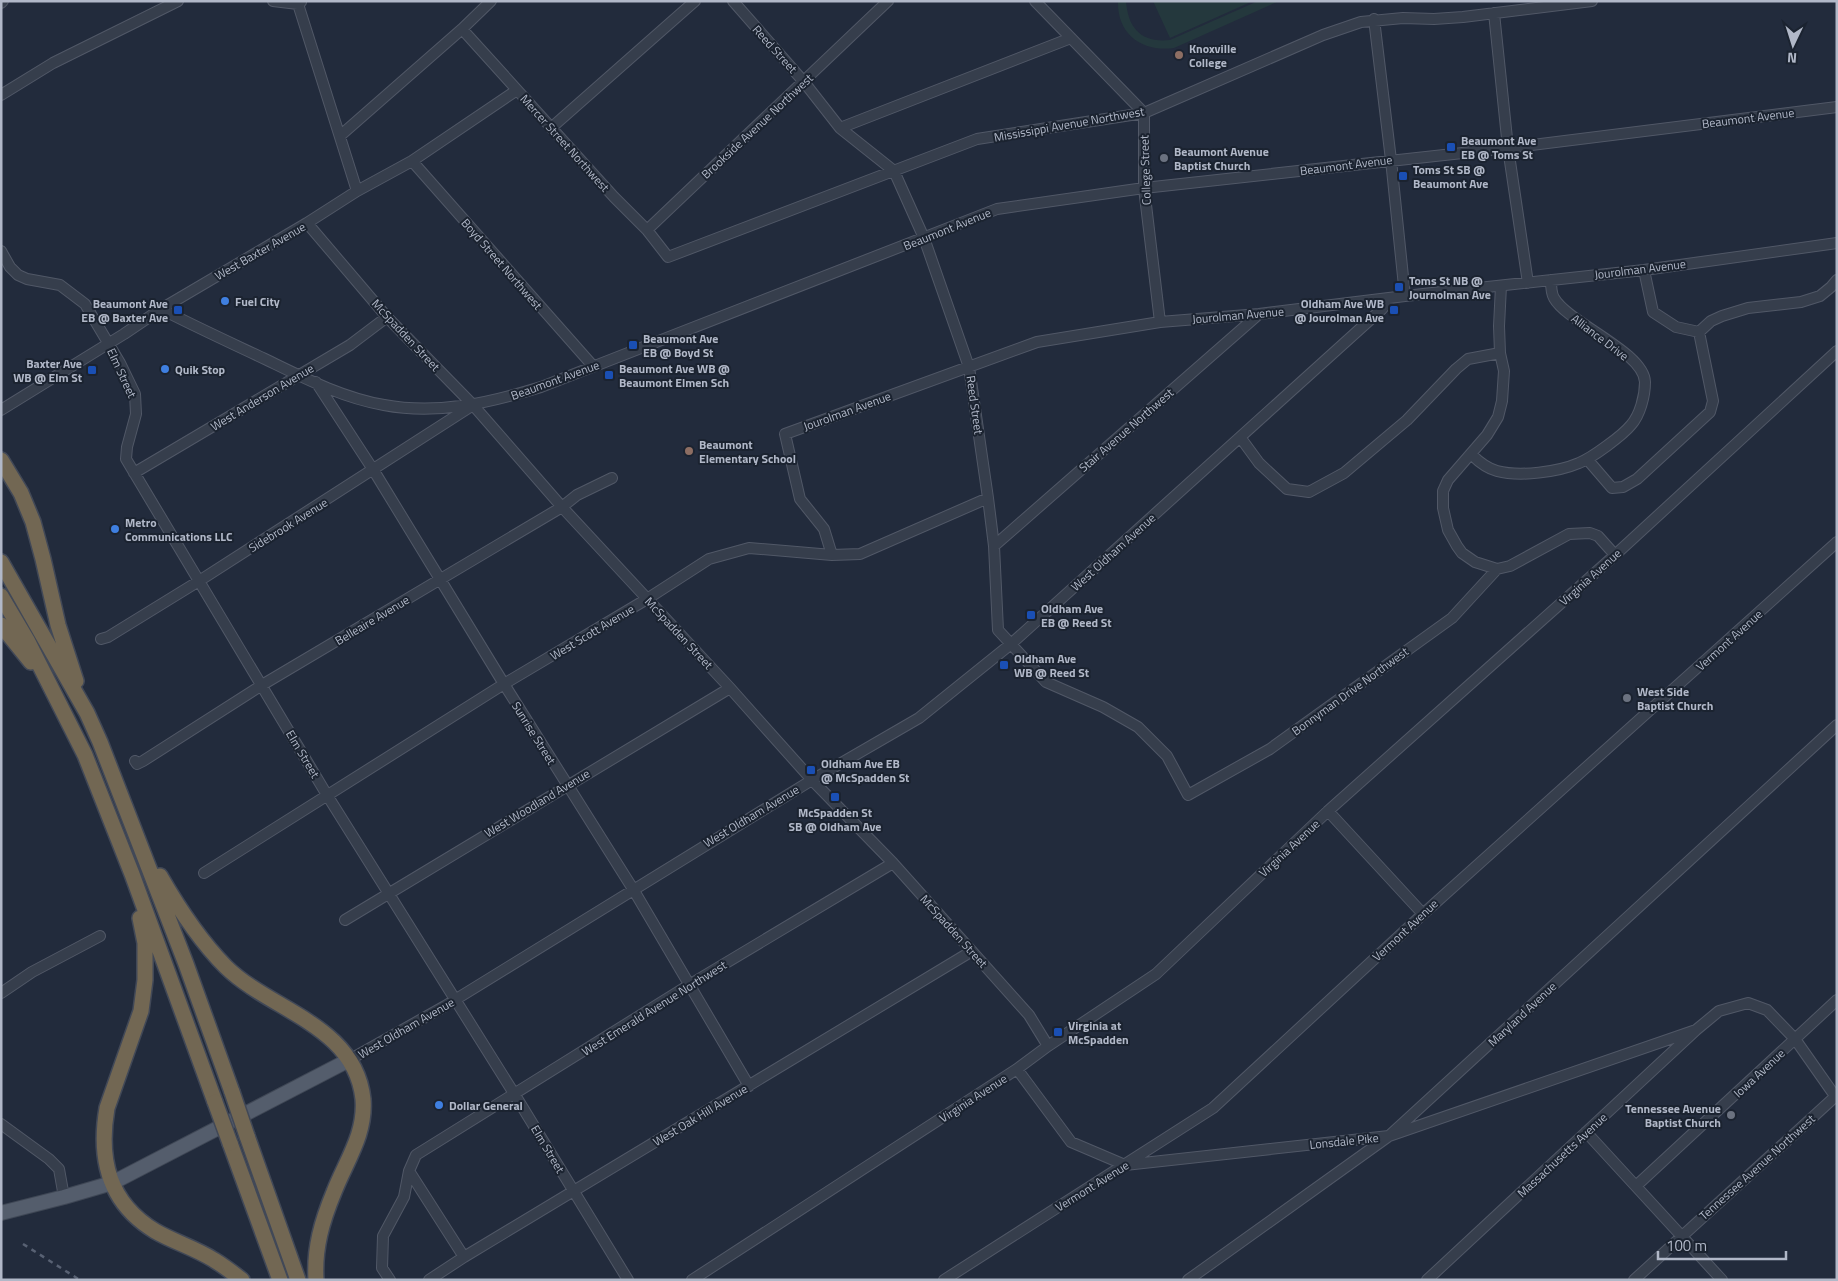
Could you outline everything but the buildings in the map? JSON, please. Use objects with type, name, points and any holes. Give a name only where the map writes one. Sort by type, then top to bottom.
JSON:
[{"type":"highway","points":[[1,460],[22,493],[32,522],[43,559],[58,625],[87,713]]},
{"type":"highway","points":[[1,562],[87,713],[100,742],[186,964],[298,1280]]},
{"type":"highway","points":[[1,596],[50,684],[85,755],[132,874],[280,1280]]},
{"type":"highway","points":[[1,626],[50,684]]},
{"type":"highway","points":[[135,831],[180,911],[204,944],[228,969],[262,994],[325,1033],[349,1060],[357,1076],[362,1099],[362,1119],[357,1143],[334,1191],[320,1230],[316,1280]]},
{"type":"highway","points":[[132,874],[145,944],[145,980],[141,1011],[107,1108],[104,1122],[106,1163],[119,1198],[139,1220],[156,1232],[213,1259],[242,1280]]},
{"type":"main road","name":"West Oldham Avenue","points":[[1,1213],[64,1198],[112,1183],[349,1060]]},
{"type":"street","points":[[1,95],[53,63],[178,1]]},
{"type":"street","points":[[273,1],[298,2],[358,191]]},
{"type":"street","points":[[341,135],[462,29],[491,1]]},
{"type":"street","points":[[551,128],[695,1]]},
{"type":"street","name":"Reed Street","points":[[733,1],[804,82],[840,128],[894,171],[924,238],[969,367],[994,546],[998,630],[1046,682],[1103,707],[1138,727],[1166,756],[1188,795]]},
{"type":"street","name":"Brookside Avenue Northwest","points":[[647,230],[888,1]]},
{"type":"street","points":[[1035,1],[1144,113]]},
{"type":"street","name":"Mississippi Avenue Northwest","points":[[668,257],[978,140],[1144,113],[1323,35],[1361,22],[1434,19],[1592,1]]},
{"type":"street","points":[[1494,13],[1508,148],[1528,283]]},
{"type":"street","points":[[1374,20],[1405,296]]},
{"type":"street","name":"Mercer Street Northwest","points":[[462,29],[614,197],[647,230],[668,257]]},
{"type":"street","points":[[840,128],[1071,38]]},
{"type":"street","name":"West Baxter Avenue","points":[[1,410],[109,344],[160,309],[412,161],[517,90]]},
{"type":"street","name":"Beaumont Avenue","points":[[160,309],[299,376],[355,398],[384,405],[411,408],[473,406],[540,387],[997,209],[1144,188],[1508,148],[1837,107]]},
{"type":"street","name":"College Street","points":[[1144,113],[1144,188],[1160,322]]},
{"type":"street","name":"Boyd Street Northwest","points":[[412,161],[593,366]]},
{"type":"street","name":"McSpadden Street","points":[[307,223],[387,317],[473,406],[562,507],[730,688],[812,780],[893,863],[1029,1015],[1048,1046]]},
{"type":"street","name":"Jourolman Avenue","points":[[832,555],[824,530],[800,499],[784,434],[1037,342],[1160,322],[1259,314],[1836,246]]},
{"type":"street","name":"Elm Street","points":[[1,251],[10,267],[18,275],[60,285],[79,297],[86,304],[135,394],[136,414],[126,459],[327,795],[515,1095],[628,1280]]},
{"type":"street","points":[[1644,270],[1653,312],[1676,326],[1699,332]]},
{"type":"street","name":"Alliance Drive","points":[[1472,455],[1483,466],[1497,471],[1518,474],[1564,468],[1587,459],[1632,425],[1643,401],[1645,380],[1634,363],[1604,337],[1566,312],[1555,300],[1550,280]]},
{"type":"street","points":[[1699,332],[1711,321],[1748,308],[1801,302],[1820,296],[1837,280]]},
{"type":"street","points":[[1502,286],[1499,326],[1500,353],[1504,371],[1502,400],[1498,416],[1488,435],[1448,480],[1443,491],[1444,519],[1452,540],[1462,552],[1475,562],[1497,569],[1510,566],[1569,534],[1590,533],[1598,536],[1615,555]]},
{"type":"street","name":"West Oldham Avenue","points":[[349,1060],[455,1000],[812,780],[919,718],[1011,644],[1382,309],[1391,298]]},
{"type":"street","name":"Stair Avenue Northwest","points":[[994,546],[1259,314]]},
{"type":"street","name":"West Anderson Avenue","points":[[134,473],[299,376],[350,344],[387,317]]},
{"type":"street","points":[[1587,459],[1612,488],[1623,487],[1637,479],[1710,412],[1713,401],[1699,332]]},
{"type":"street","name":"Virginia Avenue","points":[[692,1280],[1017,1070],[1048,1046],[1156,974],[1328,811],[1615,555],[1837,351]]},
{"type":"street","points":[[1240,437],[1259,463],[1288,489],[1309,492],[1344,473],[1407,420],[1468,359],[1500,353]]},
{"type":"street","name":"Sunrise Street","points":[[316,382],[374,471],[504,684],[633,889],[749,1086]]},
{"type":"street","name":"Sidebrook Avenue","points":[[101,639],[199,582],[473,406]]},
{"type":"street","name":"Belleaire Avenue","points":[[135,761],[138,764],[144,761],[262,686],[562,507],[577,495],[612,478]]},
{"type":"street","name":"West Scott Avenue","points":[[204,872],[504,684],[709,559],[750,548],[832,555],[860,554],[988,498]]},
{"type":"street","name":"Vermont Avenue","points":[[944,1280],[1213,1108],[1423,914],[1837,542]]},
{"type":"street","name":"Bonnyman Drive Northwest","points":[[1188,795],[1270,749],[1452,618],[1497,569]]},
{"type":"street","name":"West Woodland Avenue","points":[[345,920],[730,688]]},
{"type":"street","name":"Maryland Avenue","points":[[1188,1280],[1389,1136],[1837,725]]},
{"type":"street","points":[[1328,811],[1423,914]]},
{"type":"street","name":"West Emerald Avenue Northwest","points":[[410,1171],[416,1155],[689,986],[893,863]]},
{"type":"street","points":[[1,993],[32,972],[100,936]]},
{"type":"street","name":"West Oak Hill Avenue","points":[[429,1280],[464,1257],[972,951]]},
{"type":"street","name":"Iowa Avenue","points":[[1636,1186],[1837,1000]]},
{"type":"street","name":"Massachusetts Avenue","points":[[1427,1280],[1696,1030],[1719,1011],[1748,1002],[1767,1010],[1795,1039]]},
{"type":"street","name":"Lonsdale Pike","points":[[1017,1070],[1071,1142],[1125,1165],[1389,1136],[1696,1030]]},
{"type":"street","points":[[1795,1039],[1836,1096]]},
{"type":"street","name":"Tennessee Avenue Northwest","points":[[1634,1280],[1836,1096]]},
{"type":"street","points":[[1,1124],[49,1159],[58,1169],[64,1198]]},
{"type":"street","points":[[1586,1132],[1722,1280]]},
{"type":"street","points":[[410,1171],[464,1257]]},
{"type":"street","points":[[390,1280],[382,1268],[383,1236],[404,1197],[410,1171]]},
{"type":"green space","points":[[1118,1],[1126,1],[1130,19],[1138,32],[1152,39],[1170,40],[1258,1],[1279,1],[1174,48],[1163,49],[1142,44],[1127,32],[1119,13]]},
{"type":"green space","points":[[1153,1],[1253,1],[1170,38]]},
{"type":"railway","points":[[23,1244],[80,1280]]},
{"type":"place","name":"Knoxville College","points":[[1179,55]]},
{"type":"place","name":"Beaumont Ave EB @ Toms St","points":[[1451,147]]},
{"type":"place","name":"Beaumont Avenue Baptist Church","points":[[1164,158]]},
{"type":"place","name":"Toms St SB @ Beaumont Ave","points":[[1403,176]]},
{"type":"place","name":"Toms St NB @ Journolman Ave","points":[[1399,287]]},
{"type":"place","name":"Fuel City","points":[[225,301]]},
{"type":"place","name":"Beaumont Ave EB @ Baxter Ave","points":[[178,310]]},
{"type":"place","name":"Oldham Ave WB @ Jourolman Ave","points":[[1394,310]]},
{"type":"place","name":"Beaumont Ave EB @ Boyd St","points":[[633,345]]},
{"type":"place","name":"Quik Stop","points":[[165,369]]},
{"type":"place","name":"Baxter Ave WB @ Elm St","points":[[92,370]]},
{"type":"place","name":"Beaumont Ave WB @ Beaumont Elmen Sch","points":[[609,375]]},
{"type":"place","name":"Beaumont Elementary School","points":[[689,451]]},
{"type":"place","name":"Metro Communications LLC","points":[[115,529]]},
{"type":"place","name":"Oldham Ave EB @ Reed St","points":[[1031,615]]},
{"type":"place","name":"Oldham Ave WB @ Reed St","points":[[1004,665]]},
{"type":"place","name":"West Side Baptist Church","points":[[1627,698]]},
{"type":"place","name":"Oldham Ave EB @ McSpadden St","points":[[811,770]]},
{"type":"place","name":"McSpadden St SB @ Oldham Ave","points":[[835,797]]},
{"type":"place","name":"Virginia at McSpadden","points":[[1058,1032]]},
{"type":"place","name":"Dollar General","points":[[439,1105]]},
{"type":"place","name":"Tennessee Avenue Baptist Church","points":[[1731,1115]]}]
